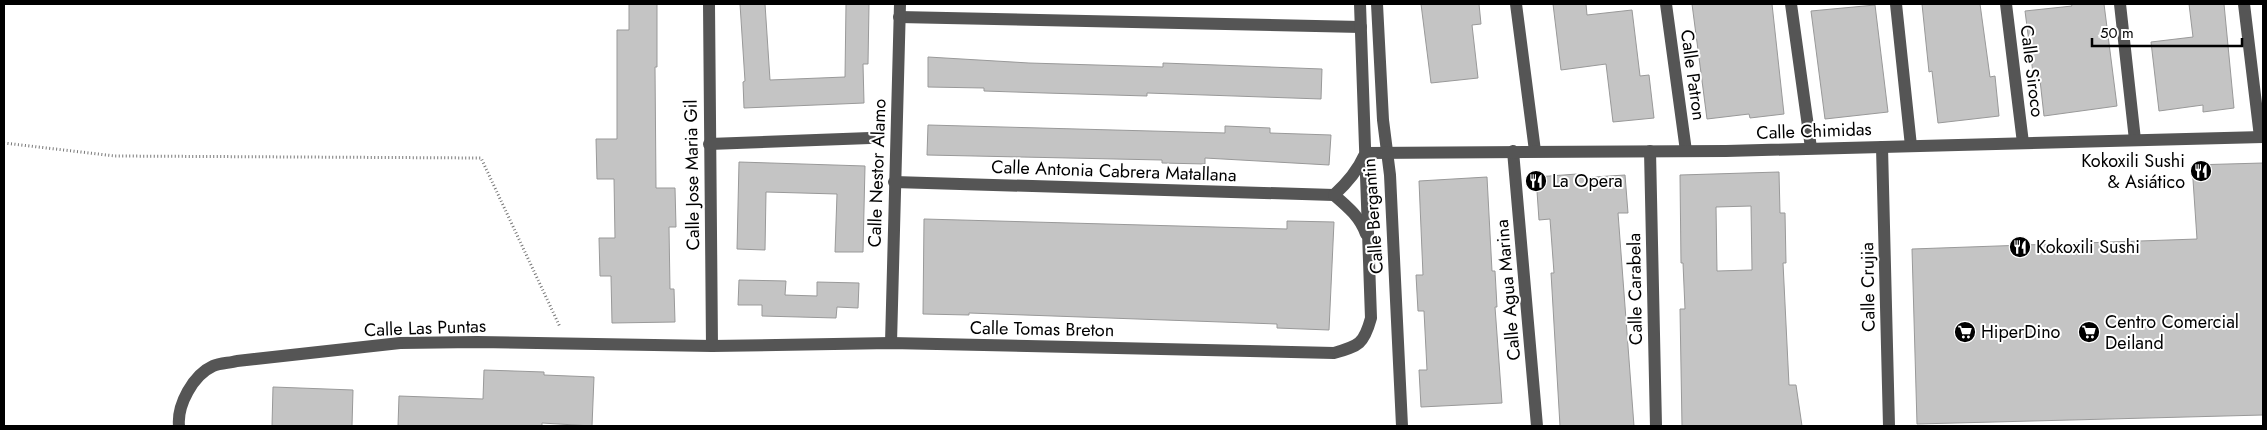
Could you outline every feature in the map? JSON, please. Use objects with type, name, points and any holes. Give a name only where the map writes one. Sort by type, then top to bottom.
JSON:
[{"type":"street","name":"Calle Jose Maria Gil","points":[[709,4],[712,346]]},
{"type":"street","name":"Calle Nestor Alamo","points":[[890,343],[900,4]]},
{"type":"street","points":[[1360,4],[1369,243]]},
{"type":"street","name":"Calle Bergantin","points":[[1377,4],[1402,426]]},
{"type":"street","points":[[1516,4],[1535,151]]},
{"type":"street","name":"Calle Patron","points":[[1666,4],[1686,151]]},
{"type":"street","points":[[1791,4],[1810,148]]},
{"type":"street","points":[[1896,4],[1911,146]]},
{"type":"street","name":"Calle Siroco","points":[[2006,4],[2023,143]]},
{"type":"street","points":[[2120,4],[2135,140]]},
{"type":"street","points":[[2244,4],[2262,137]]},
{"type":"street","points":[[899,17],[1361,27]]},
{"type":"street","name":"Calle Chimidas","points":[[1366,153],[1686,151],[2262,137]]},
{"type":"street","points":[[709,144],[870,138]]},
{"type":"street","name":"Calle Crujia","points":[[1882,146],[1889,426]]},
{"type":"street","name":"Calle Agua Marina","points":[[1513,151],[1537,426]]},
{"type":"street","name":"Calle Carabela","points":[[1650,151],[1656,426]]},
{"type":"street","points":[[1366,153],[1352,177],[1334,195],[1350,208],[1362,223],[1369,243]]},
{"type":"street","name":"Calle Antonia Cabrera Matallana","points":[[894,182],[1334,195]]},
{"type":"street","name":"Calle Tomas Breton","points":[[712,346],[890,343],[1334,353],[1353,348],[1366,337],[1371,318],[1369,243]]},
{"type":"street","name":"Calle Las Puntas","points":[[180,426],[181,407],[198,378],[213,366],[237,361],[400,343],[712,346]]},
{"type":"path","points":[[4,143],[115,156],[481,158],[567,344]]},
{"type":"building","points":[[629,4],[657,4],[657,67],[655,67],[656,188],[675,188],[676,227],[669,227],[670,289],[674,289],[675,322],[612,323],[611,276],[600,276],[599,238],[615,238],[614,179],[597,179],[596,139],[617,139],[617,30],[629,30]]},
{"type":"building","points":[[740,4],[765,4],[770,80],[845,77],[846,4],[869,4],[868,64],[863,64],[864,103],[744,108],[743,82],[745,81]]},
{"type":"building","points":[[1421,4],[1479,4],[1481,24],[1472,25],[1478,78],[1431,83]]},
{"type":"building","points":[[1553,4],[1586,4],[1587,15],[1632,10],[1640,76],[1649,75],[1654,118],[1613,122],[1606,64],[1561,70]]},
{"type":"building","points":[[1692,4],[1772,4],[1784,114],[1750,118],[1749,114],[1707,119]]},
{"type":"building","points":[[1922,4],[1980,4],[1990,77],[1995,76],[1999,116],[1938,123],[1932,71],[1929,72]]},
{"type":"building","points":[[2071,4],[2104,4],[2117,106],[2044,116],[2040,80],[2034,81],[2025,11],[2072,6]]},
{"type":"building","points":[[2189,4],[2224,4],[2234,108],[2203,112],[2203,105],[2159,111],[2151,42],[2193,37]]},
{"type":"building","points":[[1875,5],[1888,112],[1825,119],[1811,11]]},
{"type":"building","points":[[928,57],[1029,63],[1163,67],[1163,63],[1322,69],[1321,99],[1147,93],[1147,96],[1045,93],[984,91],[984,88],[928,87]]},
{"type":"building","points":[[928,125],[1225,133],[1225,126],[1270,128],[1270,133],[1331,135],[1329,165],[1205,158],[1205,164],[1162,163],[1162,160],[927,155]]},
{"type":"building","points":[[739,162],[865,166],[863,252],[835,252],[837,194],[766,192],[765,250],[737,249]]},
{"type":"building","name":"Centro Comercial Deiland","points":[[2263,163],[2263,415],[1917,424],[1912,249],[2197,239],[2192,165]]},
{"type":"building","points":[[1779,172],[1780,213],[1785,213],[1786,263],[1783,263],[1789,385],[1796,385],[1802,426],[1682,426],[1680,309],[1685,309],[1683,263],[1681,263],[1680,175]],"holes":[[[1751,206],[1752,270],[1717,271],[1716,207]]]},
{"type":"building","points":[[1577,174],[1578,178],[1625,175],[1628,213],[1618,213],[1634,426],[1560,426],[1551,273],[1554,273],[1550,219],[1539,220],[1536,177]]},
{"type":"building","points":[[1487,177],[1492,271],[1495,271],[1497,307],[1495,307],[1502,403],[1421,407],[1419,370],[1427,370],[1424,311],[1418,311],[1416,275],[1423,275],[1419,181]]},
{"type":"building","points":[[924,219],[1287,229],[1287,221],[1334,222],[1329,330],[1277,328],[1277,324],[969,313],[969,315],[923,314]]},
{"type":"building","points":[[739,280],[786,281],[785,295],[817,296],[817,282],[859,283],[858,308],[837,307],[836,318],[762,316],[762,305],[738,305]]},
{"type":"building","points":[[484,370],[544,372],[544,375],[594,377],[592,426],[542,423],[542,426],[398,426],[399,396],[483,399]]},
{"type":"building","points":[[273,387],[353,390],[352,426],[272,426]]},
{"type":"place","name":"Kokoxili Sushi & Asiático","points":[[2201,171]]},
{"type":"place","name":"La Opera","points":[[1536,181]]},
{"type":"place","name":"Kokoxili Sushi","points":[[2020,247]]},
{"type":"place","name":"HiperDino","points":[[1965,332]]},
{"type":"place","name":"Centro Comercial Deiland","points":[[2089,332]]}]
